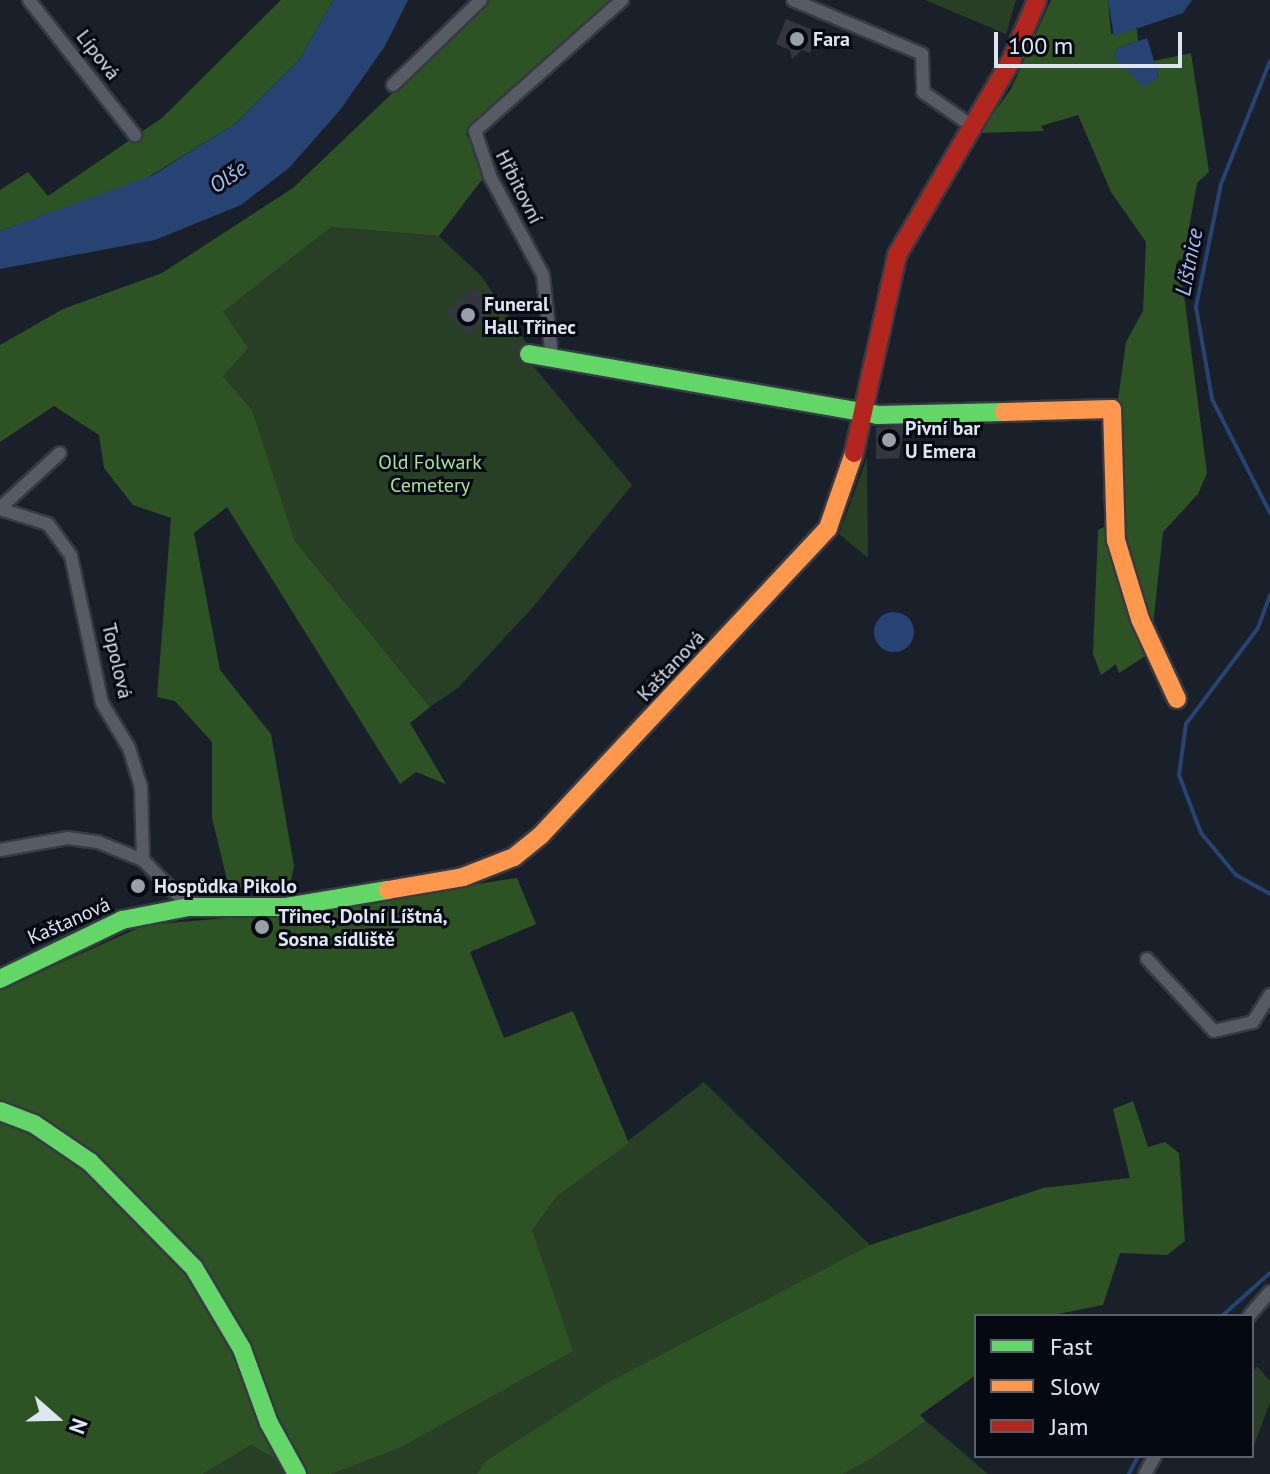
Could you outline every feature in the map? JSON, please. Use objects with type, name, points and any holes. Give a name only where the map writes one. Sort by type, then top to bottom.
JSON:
[{"type":"street","name":"Lípová","points":[[29,0],[135,135]]},
{"type":"street","points":[[393,85],[481,0]]},
{"type":"street","name":"Hřbitovní","points":[[552,358],[543,275],[490,176],[475,131],[622,0]]},
{"type":"street","points":[[793,0],[922,54],[923,92],[972,126]]},
{"type":"street","name":"Kaštanová","points":[[0,979],[122,920],[189,907],[286,907],[381,893],[484,871],[514,857],[828,528],[843,497],[897,255],[1011,61],[1037,0]]},
{"type":"street","points":[[529,354],[864,410],[877,415],[1112,409],[1116,540],[1140,619],[1177,699]]},
{"type":"street","points":[[0,509],[60,453]]},
{"type":"street","name":"Topolová","points":[[0,509],[48,524],[71,556],[102,703],[129,748],[141,787],[143,860]]},
{"type":"street","points":[[0,850],[68,838],[143,860],[189,907]]},
{"type":"street","points":[[1147,959],[1214,1031],[1253,1022],[1270,995]]},
{"type":"street","points":[[0,1111],[34,1124],[90,1162],[194,1268],[242,1349],[269,1423],[297,1474]]},
{"type":"street","points":[[1251,1314],[1270,1292]]},
{"type":"green space","points":[[281,0],[333,0],[300,59],[235,124],[145,179],[0,231],[0,190],[28,172],[48,196],[162,118]]},
{"type":"green space","points":[[490,0],[619,0],[466,134],[487,173],[439,236],[331,227],[223,312],[248,348],[223,376],[252,410],[295,541],[430,707],[410,723],[446,784],[416,772],[400,784],[227,507],[194,533],[220,670],[271,734],[294,866],[289,889],[229,888],[212,818],[212,742],[175,701],[157,697],[171,518],[133,505],[104,468],[99,435],[54,406],[0,442],[0,345],[63,309],[162,273],[293,188]]},
{"type":"green space","points":[[925,0],[1016,0],[1006,34]]},
{"type":"green space","points":[[1051,0],[1108,0],[1111,34],[1137,29],[1138,41],[1116,49],[1159,77],[1154,61],[1191,53],[1209,172],[1197,183],[1181,272],[1207,473],[1198,494],[1163,532],[1150,653],[1119,673],[1116,664],[1101,675],[1093,654],[1098,530],[1117,520],[1117,407],[1126,342],[1143,311],[1146,242],[1111,192],[1078,115],[1041,126],[1044,131],[979,133],[1011,89]]},
{"type":"green space","name":"Old Folwark Cemetery","points":[[331,227],[439,236],[482,277],[529,347],[529,361],[632,485],[533,607],[458,688],[430,707],[295,541],[252,410],[223,376],[223,312]]},
{"type":"green space","points":[[867,458],[868,558],[839,534]]},
{"type":"green space","points":[[517,878],[536,924],[470,952],[504,1038],[573,1011],[629,1143],[557,1196],[532,1230],[573,1351],[401,1447],[331,1474],[304,1474],[251,1445],[203,1474],[0,1474],[0,990],[145,925],[287,913]]},
{"type":"green space","points":[[704,1082],[870,1245],[603,1385],[486,1462],[477,1474],[331,1474],[342,1469],[557,1196]]},
{"type":"green space","points":[[1133,1101],[1148,1147],[1165,1142],[1179,1153],[1185,1241],[1167,1255],[1120,1253],[1103,1305],[1058,1314],[974,1314],[974,1376],[920,1415],[926,1421],[871,1459],[843,1474],[477,1474],[485,1462],[603,1385],[870,1245],[1043,1188],[1130,1178],[1113,1109]]},
{"type":"green space","points":[[1257,1366],[1270,1381],[1270,1402],[1254,1446],[1254,1370]]},
{"type":"green space","points":[[926,1421],[988,1474],[843,1474],[871,1459]]},
{"type":"green space","points":[[251,1445],[281,1459],[290,1474],[203,1474]]},
{"type":"water","name":"Olše","points":[[333,0],[408,0],[385,46],[340,110],[289,168],[241,205],[155,240],[0,269],[0,231],[153,175],[235,124],[300,59]]},
{"type":"water","points":[[1108,0],[1192,0],[1183,13],[1114,36]]},
{"type":"water","points":[[1147,38],[1159,77],[1144,87],[1114,57],[1116,49]]},
{"type":"water","points":[[894,612],[908,618],[914,632],[908,646],[894,652],[880,646],[874,632],[880,618]]},
{"type":"building","name":"Fara","points":[[786,19],[818,32],[810,53],[802,50],[792,59],[790,50],[776,44]]},
{"type":"building","name":"Funeral Hall Třinec","points":[[475,288],[493,310],[468,335],[446,311]]},
{"type":"building","name":"Pivní bar U Emera","points":[[904,426],[899,458],[876,459],[876,427]]},
{"type":"waterway","name":"Líštnice","points":[[1270,61],[1221,184],[1196,307],[1212,399],[1270,513]]},
{"type":"waterway","name":"Líštnice","points":[[1270,595],[1258,628],[1186,724],[1179,775],[1201,833],[1236,875],[1270,894]]},
{"type":"waterway","name":"Líštnice","points":[[1224,1314],[1270,1273]]},
{"type":"waterway","name":"Líštnice","points":[[1129,1474],[1137,1458]]},
{"type":"traffic: fast","points":[[529,354],[877,415],[1004,412]]},
{"type":"traffic: fast","points":[[0,979],[122,920],[189,907],[286,907],[388,890]]},
{"type":"traffic: fast","points":[[0,1111],[34,1124],[90,1162],[194,1268],[242,1349],[269,1423],[297,1474]]},
{"type":"traffic: slow","points":[[1004,412],[1112,409],[1116,540],[1140,619],[1177,699]]},
{"type":"traffic: slow","points":[[388,890],[463,877],[514,857],[541,835],[828,528],[854,453]]},
{"type":"traffic: jam","points":[[854,453],[897,255],[1011,61],[1037,0]]},
{"type":"place","name":"Fara","points":[[797,39]]},
{"type":"place","name":"Funeral Hall Třinec","points":[[468,315]]},
{"type":"place","name":"Pivní bar U Emera","points":[[889,440]]},
{"type":"place","name":"Hospůdka Pikolo","points":[[138,886]]},
{"type":"place","name":"Třinec, Dolní Líštná, Sosna sídliště","points":[[262,927]]}]
